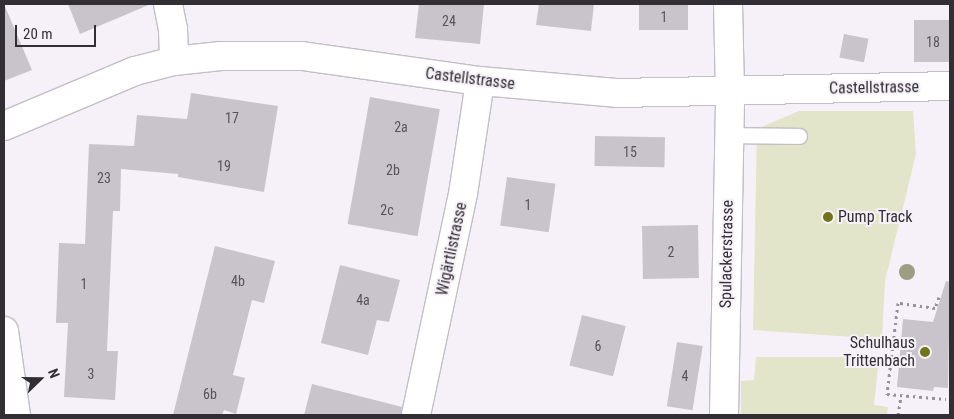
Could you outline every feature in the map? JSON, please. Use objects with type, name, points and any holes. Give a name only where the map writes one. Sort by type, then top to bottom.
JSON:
[{"type":"street","points":[[168,4],[173,29],[174,61]]},
{"type":"street","name":"Spulackerstrasse","points":[[724,415],[730,92],[728,4]]},
{"type":"street","name":"Castellstrasse","points":[[4,126],[134,71],[174,61],[250,54],[302,56],[480,81],[618,93],[950,86]]},
{"type":"street","name":"Wigärtlistrasse","points":[[416,415],[463,194],[480,81]]},
{"type":"street","points":[[4,331],[16,415]]},
{"type":"lane","points":[[729,135],[799,136]]},
{"type":"path","points":[[939,297],[935,308],[898,303],[887,394],[946,400]]},
{"type":"path","points":[[898,415],[901,396]]},
{"type":"green space","name":"Pump Track","points":[[799,111],[913,111],[916,154],[885,281],[882,339],[753,330],[757,129]]},
{"type":"green space","points":[[756,357],[879,357],[874,405],[888,407],[887,415],[741,415],[741,381],[754,380]]},
{"type":"building","points":[[4,4],[32,70],[4,81]]},
{"type":"building","points":[[68,4],[151,4],[80,34]]},
{"type":"building","points":[[419,4],[484,4],[480,44],[415,38]]},
{"type":"building","points":[[539,4],[594,4],[591,31],[536,25]]},
{"type":"building","points":[[639,4],[688,4],[688,30],[639,30]]},
{"type":"building","points":[[914,20],[950,20],[950,62],[914,62]]},
{"type":"building","points":[[844,34],[869,39],[864,62],[839,58]]},
{"type":"building","points":[[191,93],[278,106],[264,192],[178,177],[178,174],[121,169],[120,211],[113,211],[107,351],[118,351],[115,400],[64,397],[68,323],[56,323],[59,243],[85,244],[89,144],[134,146],[137,115],[187,119]]},
{"type":"building","points":[[370,97],[440,109],[418,236],[348,224]]},
{"type":"building","points":[[595,136],[665,137],[664,167],[594,166]]},
{"type":"building","points":[[507,177],[556,184],[549,232],[500,226]]},
{"type":"building","points":[[698,225],[699,278],[643,279],[642,226]]},
{"type":"building","points":[[215,246],[275,261],[264,303],[252,300],[233,375],[245,378],[236,414],[224,410],[222,415],[173,415]]},
{"type":"building","points":[[340,265],[400,280],[389,322],[377,320],[368,355],[321,343]]},
{"type":"building","name":"Schulhaus Trittenbach","points":[[946,281],[950,282],[948,388],[934,387],[933,391],[897,387],[903,319],[933,322]]},
{"type":"building","points":[[582,315],[626,326],[613,376],[569,365]]},
{"type":"building","points":[[677,342],[703,346],[693,410],[667,406]]},
{"type":"building","points":[[312,384],[402,407],[401,415],[304,415]]},
{"type":"place","name":"Pump Track","points":[[828,217]]},
{"type":"place","name":"Schulhaus Trittenbach","points":[[925,352]]}]
